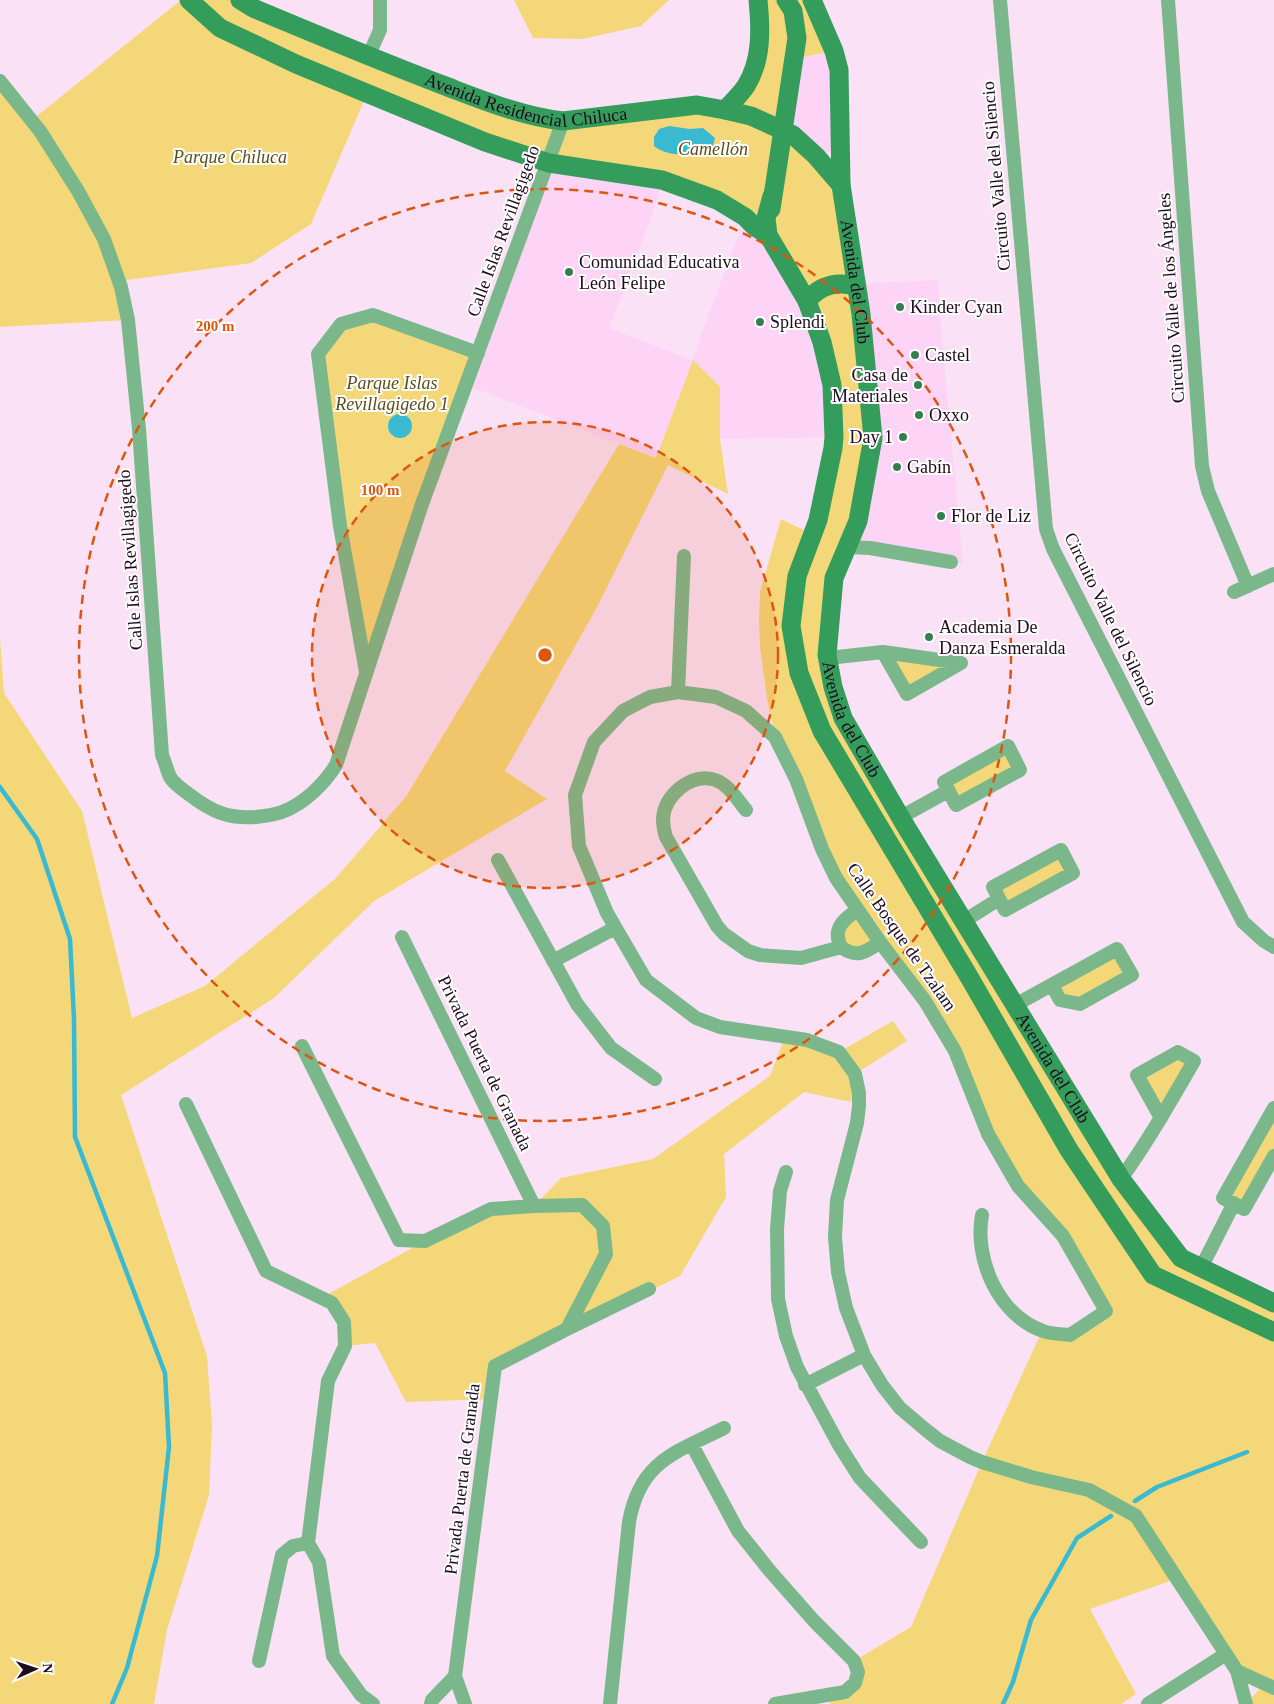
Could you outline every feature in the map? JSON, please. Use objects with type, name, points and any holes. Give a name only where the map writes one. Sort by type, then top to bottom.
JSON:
[{"type":"street","points":[[189,0],[220,28],[296,64],[485,142],[549,163],[662,180],[718,200],[758,223],[768,235]]},
{"type":"street","name":"Avenida Residencial Chiluca","points":[[240,0],[253,8],[368,57],[497,106],[563,121],[697,105],[725,110],[751,116],[782,130],[834,167]]},
{"type":"street","points":[[368,57],[380,30],[380,0]]},
{"type":"street","points":[[725,110],[745,87],[756,65],[761,31],[758,0]]},
{"type":"street","points":[[768,235],[772,196],[797,38],[793,10],[786,0]]},
{"type":"street","name":"Avenida del Club","points":[[812,0],[834,51],[839,70],[841,185],[862,314],[873,438],[858,521],[834,578],[828,658],[833,687],[843,718],[866,760],[1121,1178],[1181,1258],[1274,1303]]},
{"type":"street","name":"Circuito Valle del Silencio","points":[[1000,0],[1046,529],[1053,549],[1243,922],[1264,942],[1274,947]]},
{"type":"street","name":"Circuito Valle de los Ángeles","points":[[1168,0],[1202,466],[1208,491],[1248,586]]},
{"type":"street","name":"Calle Islas Revillagigedo","points":[[0,81],[40,131],[78,191],[104,239],[122,287],[128,320],[140,429],[162,756],[171,778],[184,791],[203,805],[224,815],[241,818],[266,816],[281,813],[292,808],[327,779],[336,765],[422,504],[563,121]]},
{"type":"street","points":[[840,143],[834,167],[841,185]]},
{"type":"street","name":"Avenida Residencial Chiluca","points":[[816,156],[841,185]]},
{"type":"street","name":"Avenida del Club","points":[[768,235],[807,301],[822,342],[832,385],[834,437],[818,520],[797,576],[792,626],[799,673],[822,731],[968,975],[1069,1150],[1153,1275],[1274,1332]]},
{"type":"street","points":[[807,301],[813,294],[829,285],[838,283],[856,286]]},
{"type":"street","name":"Calle Islas Revillagigedo","points":[[366,674],[340,526],[318,354],[341,324],[373,315],[478,353]]},
{"type":"street","points":[[848,547],[870,548],[951,562]]},
{"type":"street","points":[[678,692],[684,556]]},
{"type":"street","points":[[1234,592],[1274,574]]},
{"type":"street","points":[[828,658],[883,652],[961,663],[908,694],[883,652]]},
{"type":"street","name":"Calle Bosque de Tzalam","points":[[982,1215],[980,1237],[985,1265],[1000,1295],[1014,1312],[1042,1331],[1070,1335],[1106,1311],[1063,1236],[1018,1186],[988,1134],[955,1050],[925,1001],[857,910],[832,870],[796,779],[775,737],[746,711],[716,697],[678,692],[650,697],[622,710],[594,742],[575,795],[579,846],[607,914],[646,980],[696,1018],[720,1027],[807,1040],[839,1052],[855,1074],[859,1092],[857,1122],[837,1200],[835,1237],[838,1272],[846,1308],[864,1355],[882,1385],[900,1408],[940,1441],[982,1462],[1031,1477],[1089,1490],[1136,1516],[1237,1672],[1246,1704]]},
{"type":"street","points":[[822,731],[843,718]]},
{"type":"street","points":[[1008,746],[1020,770],[956,805],[948,791],[944,782],[1008,746]]},
{"type":"street","points":[[746,810],[722,783],[702,778],[688,783],[673,795],[663,816],[666,837],[717,926],[724,934],[748,951],[760,955],[801,958],[841,947]]},
{"type":"street","points":[[901,817],[948,791]]},
{"type":"street","points":[[1061,850],[1073,873],[1005,910],[999,898],[993,887],[1061,850]]},
{"type":"street","points":[[498,860],[578,1004],[612,1048],[655,1079]]},
{"type":"street","points":[[964,921],[999,898]]},
{"type":"street","points":[[857,910],[844,920],[838,930],[837,937],[841,947],[851,953],[865,953],[880,942]]},
{"type":"street","points":[[553,961],[614,928]]},
{"type":"street","name":"Privada Puerta de Granada","points":[[402,937],[534,1206]]},
{"type":"street","points":[[1015,1004],[1118,949],[1132,975],[1080,1004],[1060,1000],[1052,985]]},
{"type":"street","points":[[968,975],[989,961]]},
{"type":"street","points":[[302,1046],[399,1240],[425,1241],[491,1209],[534,1206],[582,1205],[603,1226],[606,1254],[566,1329]]},
{"type":"street","points":[[1121,1178],[1162,1118],[1194,1061],[1178,1052],[1137,1075],[1162,1118]]},
{"type":"street","points":[[186,1104],[266,1271],[332,1303],[344,1322],[345,1346],[328,1381],[308,1543],[319,1562],[333,1656],[361,1695],[373,1704]]},
{"type":"street","points":[[1274,1108],[1223,1198],[1244,1209],[1274,1156]]},
{"type":"street","points":[[786,1172],[780,1192],[777,1229],[778,1299],[786,1336],[797,1367],[838,1445],[860,1478],[921,1542]]},
{"type":"street","points":[[1201,1268],[1234,1203]]},
{"type":"street","name":"Privada Puerta de Granada","points":[[465,1704],[455,1676],[495,1366],[566,1329],[650,1290]]},
{"type":"street","points":[[805,1385],[864,1355]]},
{"type":"street","points":[[610,1704],[632,1506],[636,1492],[657,1465],[724,1428]]},
{"type":"street","points":[[692,1444],[738,1531],[770,1572],[814,1621],[854,1661],[858,1672],[855,1683],[845,1692],[775,1704]]},
{"type":"street","points":[[259,1661],[282,1555],[293,1546],[308,1543]]},
{"type":"street","points":[[1148,1704],[1226,1654]]},
{"type":"street","points":[[1237,1672],[1274,1688]]},
{"type":"street","points":[[431,1704],[432,1700],[455,1676]]},
{"type":"shaded area","points":[[843,50],[848,141],[825,154],[791,128],[794,59]]},
{"type":"shaded area","name":"Comunidad Educativa León Felipe","points":[[549,163],[662,180],[652,216],[609,328],[692,360],[745,217],[807,301],[834,437],[720,439],[720,387],[693,360],[656,458],[466,385]]},
{"type":"shaded area","points":[[938,280],[963,564],[848,547],[857,284]]},
{"type":"green space","name":"Parque Chiluca","points":[[181,0],[240,0],[549,119],[728,105],[756,65],[758,0],[811,0],[834,51],[793,59],[780,132],[757,223],[717,200],[591,169],[367,94],[311,224],[251,263],[120,281],[128,320],[0,327],[0,91],[32,120]]},
{"type":"green space","points":[[514,0],[669,0],[641,26],[582,39],[533,38]]},
{"type":"green space","name":"Camellón","points":[[782,132],[828,170],[855,285],[807,299],[770,218]]},
{"type":"green space","points":[[856,286],[873,438],[834,578],[827,655],[843,718],[1181,1258],[1274,1303],[1274,1704],[1246,1704],[1264,1684],[1237,1671],[1176,1579],[1090,1609],[1136,1694],[1121,1704],[830,1704],[829,1695],[855,1683],[854,1661],[911,1627],[982,1462],[1042,1331],[1055,1334],[1106,1311],[1063,1236],[1018,1186],[955,1051],[880,943],[865,953],[838,942],[857,910],[775,737],[760,647],[760,592],[781,519],[812,534],[834,437],[808,301]]},
{"type":"green space","name":"Parque Islas Revillagigedo 1","points":[[373,315],[478,353],[366,674],[318,354],[341,324]]},
{"type":"green space","points":[[693,360],[720,387],[720,439],[728,494],[668,465],[597,607],[505,771],[547,799],[374,901],[274,998],[121,1095],[207,1356],[212,1425],[209,1495],[167,1630],[154,1704],[0,1704],[0,638],[4,693],[82,811],[132,1018],[205,986],[336,878],[407,795],[619,444],[656,458]]},
{"type":"green space","points":[[883,652],[961,663],[907,694]]},
{"type":"green space","points":[[1008,746],[1020,770],[956,805],[944,782]]},
{"type":"green space","points":[[1061,850],[1073,873],[1005,910],[993,887]]},
{"type":"green space","points":[[1117,949],[1132,975],[1080,1004],[1060,1000],[1052,985]]},
{"type":"green space","points":[[893,1021],[907,1041],[855,1074],[851,1102],[804,1092],[724,1154],[726,1197],[680,1276],[495,1366],[491,1399],[406,1402],[375,1343],[345,1346],[344,1322],[321,1298],[425,1241],[491,1209],[534,1206],[561,1178],[653,1159],[770,1076],[785,1037],[839,1052]]},
{"type":"green space","points":[[1178,1052],[1194,1061],[1161,1118],[1137,1075]]},
{"type":"green space","points":[[1274,1108],[1274,1156],[1244,1209],[1223,1197]]},
{"type":"water","points":[[669,126],[690,129],[703,128],[715,138],[712,150],[675,154],[668,153],[654,146],[654,137],[659,129]]},
{"type":"water","points":[[400,414],[408,418],[412,426],[408,434],[400,438],[392,434],[388,426],[392,418]]},
{"type":"waterway","points":[[0,787],[37,839],[70,939],[74,1019],[75,1137],[165,1373],[169,1447],[157,1556],[127,1668],[112,1704]]},
{"type":"waterway","points":[[1135,1501],[1157,1487],[1247,1452]]},
{"type":"waterway","points":[[1003,1704],[1013,1682],[1031,1620],[1077,1538],[1111,1516]]},
{"type":"place","name":"Comunidad Educativa León Felipe","points":[[569,272]]},
{"type":"place","name":"Kinder Cyan","points":[[900,307]]},
{"type":"place","name":"Splendi","points":[[760,322]]},
{"type":"place","name":"Castel","points":[[915,355]]},
{"type":"place","name":"Casa de Materiales","points":[[918,385]]},
{"type":"place","name":"Oxxo","points":[[919,415]]},
{"type":"place","name":"Day 1","points":[[903,437]]},
{"type":"place","name":"Gabín","points":[[897,467]]},
{"type":"place","name":"Flor de Liz","points":[[941,516]]},
{"type":"place","name":"Academia De Danza Esmeralda","points":[[929,637]]}]
